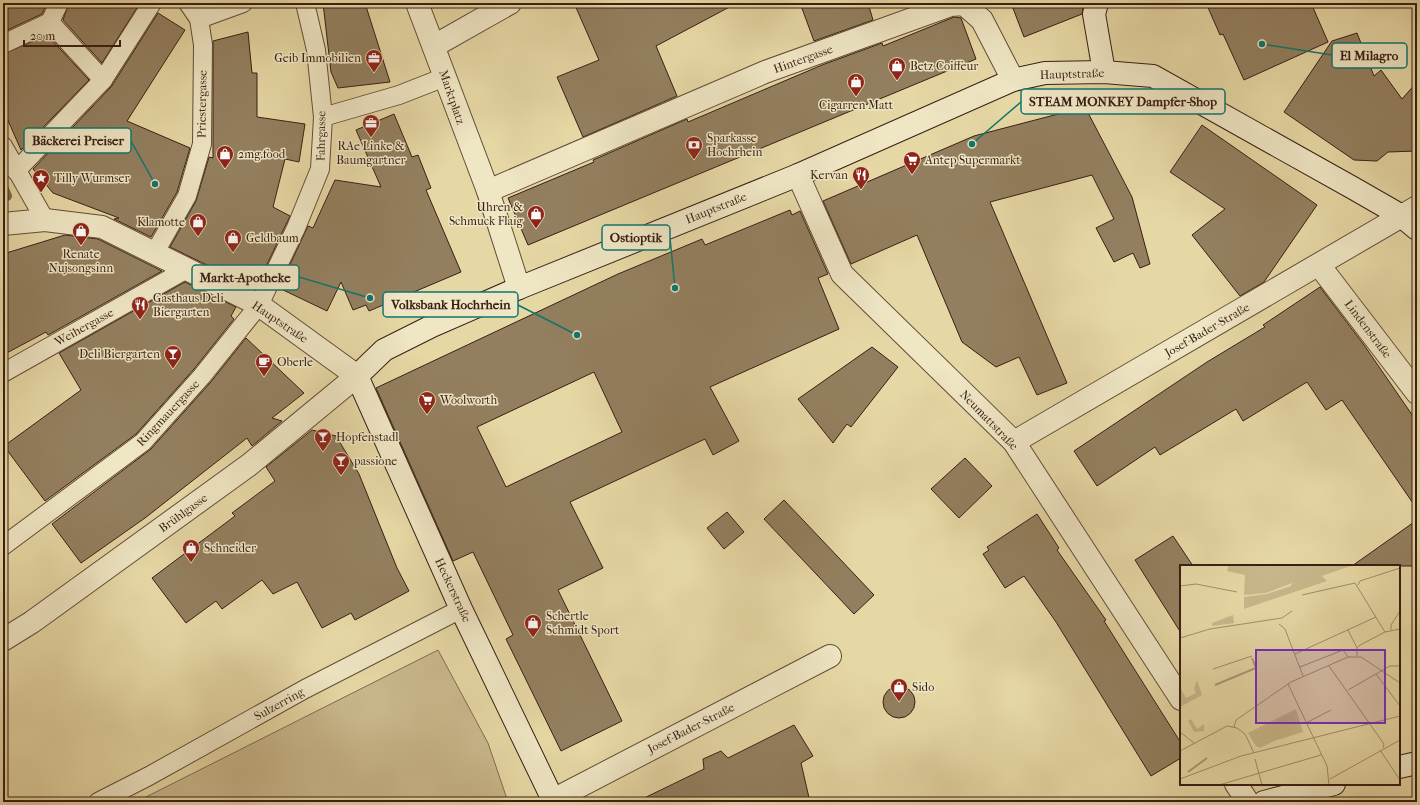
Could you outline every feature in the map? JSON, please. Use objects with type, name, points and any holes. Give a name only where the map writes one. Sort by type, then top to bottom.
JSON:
[{"type":"street","name":"Marktplatz","points":[[416,3],[434,46],[459,119],[488,191],[519,288]]},
{"type":"street","points":[[434,46],[510,3]]},
{"type":"street","name":"Hintergasse","points":[[488,191],[765,72],[951,5],[964,3],[982,20],[1013,80]]},
{"type":"street","points":[[1097,3],[1094,14],[1104,72]]},
{"type":"street","name":"Hauptstraße","points":[[3,224],[45,220],[102,227],[259,305],[357,376],[384,350],[432,326],[519,288],[798,175],[1013,80],[1045,73],[1104,72],[1153,76],[1411,217]]},
{"type":"street","name":"Neumattstraße","points":[[798,175],[842,274],[1014,442],[1180,697]]},
{"type":"street","name":"Josef-Bader-Straße","points":[[1014,442],[1319,265],[1411,217]]},
{"type":"street","name":"Lindenstraße","points":[[1319,265],[1417,393]]},
{"type":"street","name":"Heckerstraße","points":[[357,376],[461,609],[553,801]]},
{"type":"street","name":"Brühlgasse","points":[[3,640],[32,622],[249,465],[357,376]]},
{"type":"street","name":"Josef-Bader-Straße","points":[[553,801],[830,656]]},
{"type":"street","points":[[1400,768],[1417,763]]},
{"type":"street","points":[[1237,785],[1248,802]]},
{"type":"street","points":[[1264,802],[1330,785]]},
{"type":"lane","points":[[3,44],[50,22],[59,3]]},
{"type":"lane","points":[[16,171],[103,80],[152,3]]},
{"type":"lane","name":"Priestergasse","points":[[155,252],[187,196],[202,144],[203,45],[199,19],[188,3]]},
{"type":"lane","points":[[199,19],[243,3]]},
{"type":"lane","name":"Fahrgasse","points":[[259,305],[296,228],[320,169],[323,117],[316,50],[305,3]]},
{"type":"lane","points":[[50,22],[103,80]]},
{"type":"lane","points":[[323,117],[399,95],[445,77]]},
{"type":"lane","points":[[3,146],[45,220]]},
{"type":"lane","name":"Weihergasse","points":[[3,373],[187,269]]},
{"type":"lane","name":"Ringmauergasse","points":[[3,546],[143,442],[202,376],[259,305]]},
{"type":"lane","name":"Sulzerring","points":[[98,802],[150,776],[305,689],[461,609]]},
{"type":"shaded area","points":[[438,650],[488,743],[508,802],[136,802]]},
{"type":"building","points":[[3,3],[47,3],[42,14],[3,32]]},
{"type":"building","points":[[69,3],[140,3],[102,63],[63,20]]},
{"type":"building","points":[[323,3],[365,3],[390,82],[338,88],[331,72]]},
{"type":"building","points":[[574,3],[737,3],[656,46],[677,96],[583,137],[557,77],[599,60]]},
{"type":"building","points":[[800,3],[868,3],[873,20],[814,41]]},
{"type":"building","points":[[1011,3],[1084,3],[1082,14],[1024,37]]},
{"type":"building","points":[[1206,3],[1311,3],[1328,42],[1244,80],[1223,34],[1220,35]]},
{"type":"building","points":[[158,13],[185,30],[127,121],[190,148],[177,192],[151,237],[114,219],[119,218],[53,193],[33,169],[111,87]]},
{"type":"building","points":[[954,17],[961,18],[976,59],[528,245],[508,198],[594,162],[593,160],[687,119],[688,122],[822,65],[882,43],[883,46]]},
{"type":"building","points":[[248,32],[252,73],[257,73],[257,117],[305,124],[299,162],[285,159],[273,207],[290,216],[260,279],[253,276],[248,285],[170,247],[196,201],[209,157],[213,158],[213,41]]},
{"type":"building","points":[[1357,33],[1374,76],[1381,70],[1402,99],[1417,82],[1417,151],[1388,152],[1377,161],[1354,160],[1284,112],[1332,41]]},
{"type":"building","points":[[47,35],[89,80],[21,150],[3,109],[3,54]]},
{"type":"building","points":[[1085,107],[1132,197],[1150,264],[1140,268],[1133,253],[1114,262],[1096,228],[1114,219],[1092,175],[990,202],[1067,383],[1037,395],[1019,357],[996,367],[962,342],[917,235],[851,264],[823,201],[974,136]]},
{"type":"building","points":[[394,114],[412,157],[418,155],[431,188],[426,190],[461,272],[369,311],[366,305],[353,310],[341,282],[327,311],[279,288],[308,226],[313,228],[335,180],[381,187],[356,130]]},
{"type":"building","points":[[1202,125],[1317,205],[1264,282],[1240,296],[1192,235],[1225,209],[1170,172]]},
{"type":"building","points":[[790,210],[792,215],[800,211],[828,274],[818,278],[839,329],[710,387],[739,441],[713,455],[705,439],[570,502],[603,568],[558,590],[622,721],[561,751],[506,639],[513,635],[473,552],[453,561],[376,388],[618,274],[702,239],[705,245]],"holes":[[[594,372],[622,432],[506,487],[477,427]]]},
{"type":"building","points":[[65,235],[98,239],[162,271],[48,335],[46,332],[3,355],[3,254]]},
{"type":"building","points":[[185,282],[236,307],[231,316],[234,319],[194,369],[136,434],[45,501],[4,446],[81,390],[59,353]]},
{"type":"building","points":[[1320,287],[1364,345],[1417,422],[1417,509],[1342,400],[1326,410],[1307,382],[1243,421],[1236,409],[1160,455],[1155,447],[1097,486],[1074,451],[1207,362],[1265,327],[1263,325]]},
{"type":"building","points":[[246,338],[304,393],[272,418],[282,421],[252,446],[247,438],[145,518],[81,563],[52,524],[151,449],[210,383]]},
{"type":"building","points":[[872,347],[898,367],[851,427],[847,424],[833,443],[798,399]]},
{"type":"building","points":[[312,430],[336,436],[359,474],[397,568],[409,591],[355,620],[351,613],[322,628],[297,582],[273,594],[262,580],[222,609],[216,601],[186,623],[152,578],[235,516],[232,513],[275,481],[266,467]]},
{"type":"building","points":[[965,458],[992,486],[959,518],[931,489]]},
{"type":"building","points":[[784,500],[874,595],[854,614],[764,519]]},
{"type":"building","points":[[727,512],[744,532],[724,549],[707,528]]},
{"type":"building","points":[[1037,514],[1059,548],[1057,550],[1106,620],[1104,621],[1180,741],[1180,759],[1151,776],[1056,622],[1024,576],[1005,588],[983,554],[989,550],[987,547]]},
{"type":"building","points":[[1417,520],[1417,566],[1353,565]]},
{"type":"building","points":[[1173,536],[1192,565],[1180,565],[1180,631],[1135,560]]},
{"type":"building","points":[[896,686],[902,686],[912,693],[915,702],[914,708],[908,715],[902,718],[896,718],[886,711],[883,705],[883,699],[890,689]]},
{"type":"building","points":[[794,725],[813,756],[801,763],[810,802],[636,802],[704,769],[703,759],[721,751],[728,758]]},
{"type":"waterway","points":[[3,187],[7,196],[3,197]]},
{"type":"place","name":"El Milagro","points":[[1262,44]]},
{"type":"place","name":"Geib Immobilien","points":[[374,73]]},
{"type":"place","name":"Betz Coiffeur","points":[[897,81]]},
{"type":"place","name":"Cigarren Matt","points":[[856,97]]},
{"type":"place","name":"RAe Linke & Baumgartner","points":[[371,138]]},
{"type":"place","name":"STEAM MONKEY Dampfer-Shop","points":[[972,144]]},
{"type":"place","name":"Sparkasse Hochrhein","points":[[694,160]]},
{"type":"place","name":"2mg.food","points":[[225,169]]},
{"type":"place","name":"Antep Supermarkt","points":[[912,175]]},
{"type":"place","name":"Bäckerei Preiser","points":[[155,184]]},
{"type":"place","name":"Kervan","points":[[861,190]]},
{"type":"place","name":"Tilly Wurmser","points":[[41,193]]},
{"type":"place","name":"Uhren & Schmuck Flaig","points":[[536,229]]},
{"type":"place","name":"Klamotte","points":[[198,237]]},
{"type":"place","name":"Renate Nujsongsinn","points":[[81,246]]},
{"type":"place","name":"Geldbaum","points":[[233,253]]},
{"type":"place","name":"Ostioptik","points":[[675,288]]},
{"type":"place","name":"Markt-Apotheke","points":[[370,298]]},
{"type":"place","name":"Gasthaus Deli Biergarten","points":[[140,320]]},
{"type":"place","name":"Volksbank Hochrhein","points":[[577,335]]},
{"type":"place","name":"Deli Biergarten","points":[[173,369]]},
{"type":"place","name":"Oberle","points":[[264,377]]},
{"type":"place","name":"Woolworth","points":[[427,415]]},
{"type":"place","name":"Hopfenstadl","points":[[323,452]]},
{"type":"place","name":"passione","points":[[341,476]]},
{"type":"place","name":"Schneider","points":[[191,563]]},
{"type":"place","name":"Schertle Schmidt Sport","points":[[533,638]]},
{"type":"place","name":"Sido","points":[[899,702]]}]
